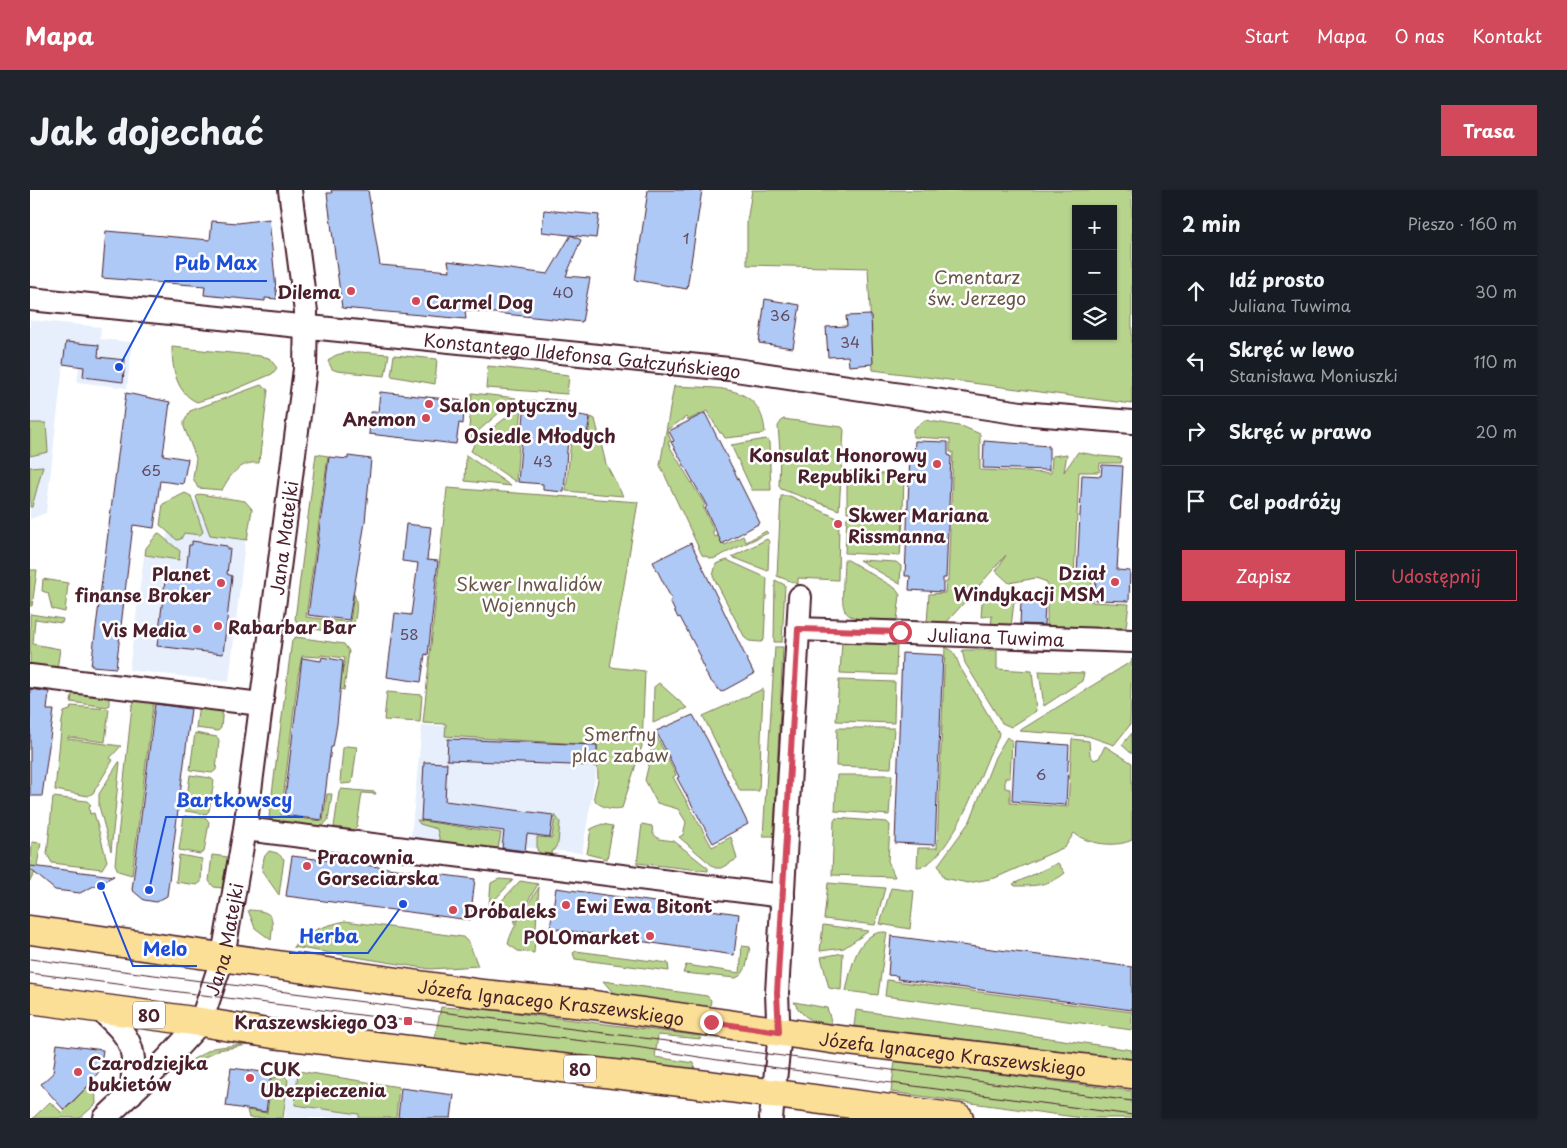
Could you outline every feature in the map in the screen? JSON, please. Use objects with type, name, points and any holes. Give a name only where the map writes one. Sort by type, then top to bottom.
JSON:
[{"type":"main road","name":"Józefa Ignacego Kraszewskiego","points":[[30,930],[474,992],[594,1005],[779,1032],[1132,1074]]},
{"type":"main road","name":"80","points":[[30,999],[201,1022],[772,1106],[959,1118]]},
{"type":"street","name":"Jana Matejki","points":[[105,1118],[201,1022],[223,956],[245,829],[305,369],[307,327],[290,190]]},
{"type":"street","name":"Konstantego Ildefonsa Gałczyńskiego","points":[[30,298],[729,369],[1021,413],[1132,422]]},
{"type":"street","points":[[772,1106],[779,1032],[777,993],[800,597]]},
{"type":"street","name":"Juliana Tuwima","points":[[798,629],[1132,641]]},
{"type":"street","points":[[30,676],[262,704]]},
{"type":"street","points":[[245,829],[783,896]]},
{"type":"street","points":[[98,1008],[124,1031],[134,1054],[131,1094]]},
{"type":"shaded area","points":[[30,320],[101,327],[100,339],[130,342],[132,345],[127,388],[77,382],[79,366],[63,365],[46,513],[30,519]]},
{"type":"shaded area","points":[[173,498],[249,508],[229,682],[129,670],[144,556],[164,558]]},
{"type":"shaded area","points":[[422,725],[599,733],[597,766],[582,853],[411,837]]},
{"type":"shaded area","points":[[289,1075],[368,1085],[365,1118],[285,1118]]},
{"type":"green space","name":"Cmentarz św. Jerzego","points":[[752,190],[1132,190],[1132,404],[873,370],[868,268],[747,265],[747,222]]},
{"type":"green space","points":[[172,347],[261,356],[269,358],[277,368],[272,374],[229,392],[197,402],[184,393],[180,386],[174,371]]},
{"type":"green space","points":[[359,352],[389,354],[385,376],[337,371],[332,369],[328,361],[338,354]]},
{"type":"green space","points":[[394,355],[437,359],[435,384],[391,376]]},
{"type":"green space","points":[[488,366],[569,375],[567,394],[486,388]]},
{"type":"green space","points":[[261,385],[268,390],[259,463],[246,464],[236,470],[222,490],[198,488],[193,478],[196,458],[184,427],[184,422],[190,411]]},
{"type":"green space","points":[[674,386],[718,388],[732,391],[744,396],[754,404],[762,416],[765,432],[763,434],[725,438],[707,411],[688,420],[686,417],[667,430],[671,441],[668,442],[670,447],[705,505],[703,507],[715,537],[719,535],[725,545],[743,536],[746,542],[766,531],[768,533],[713,559],[702,555],[660,465]]},
{"type":"green space","points":[[472,393],[516,398],[468,440]]},
{"type":"green space","points":[[522,405],[516,482],[471,451],[475,442]]},
{"type":"green space","points":[[591,417],[595,419],[606,464],[623,496],[566,491],[571,440],[587,442]]},
{"type":"green space","points":[[783,419],[842,427],[844,430],[839,510],[781,489],[779,486],[780,451],[778,426]]},
{"type":"green space","points":[[925,420],[964,427],[980,434],[980,470],[1051,473],[1052,456],[1067,454],[1064,472],[1078,452],[1122,458],[1121,463],[1100,463],[1099,472],[1079,472],[1074,578],[1092,580],[1092,602],[1129,604],[1126,627],[1123,630],[1047,628],[1047,601],[1014,602],[1011,627],[991,627],[992,616],[981,617],[982,604],[988,597],[1041,596],[1047,591],[1047,582],[1036,578],[1009,583],[996,571],[1006,555],[946,623],[927,623],[929,594],[945,593],[946,582],[948,581],[953,452],[950,452],[950,439],[913,437],[913,429]]},
{"type":"green space","points":[[30,423],[46,423],[48,452],[30,456]]},
{"type":"green space","points":[[766,439],[769,442],[771,490],[752,490],[731,445]]},
{"type":"green space","points":[[316,454],[328,456],[306,617],[350,622],[354,594],[356,598],[356,615],[353,626],[347,634],[300,627],[295,619]]},
{"type":"green space","points":[[466,455],[511,486],[465,481]]},
{"type":"green space","points":[[43,466],[32,507],[30,507],[30,467]]},
{"type":"green space","points":[[850,471],[904,476],[903,510],[898,512],[847,512],[847,474]]},
{"type":"green space","name":"Skwer Inwalidów Wojennych","points":[[447,488],[638,502],[610,667],[645,671],[642,746],[622,808],[609,808],[596,802],[594,796],[598,780],[597,745],[445,736],[446,724],[423,723]]},
{"type":"green space","points":[[185,493],[191,496],[203,532],[200,535],[184,533],[181,539],[177,540],[160,525],[163,504]]},
{"type":"green space","points":[[199,494],[245,501],[252,509],[247,540],[210,535],[196,497]]},
{"type":"green space","points":[[781,496],[790,496],[839,519],[838,580],[798,578],[798,584],[777,576]]},
{"type":"green space","points":[[847,517],[896,518],[903,521],[900,556],[845,553]]},
{"type":"green space","points":[[158,533],[180,551],[179,560],[145,555],[146,548]]},
{"type":"green space","points":[[767,539],[769,541],[768,571],[732,557]]},
{"type":"green space","points":[[727,560],[767,578],[764,640],[761,642],[749,641],[745,638],[713,576],[716,564]]},
{"type":"green space","points":[[844,560],[848,560],[895,588],[900,595],[897,620],[862,619],[852,617],[846,612],[843,606]]},
{"type":"green space","points":[[859,560],[896,562],[901,566],[900,584]]},
{"type":"green space","points":[[30,570],[37,570],[32,606],[30,606]]},
{"type":"green space","points":[[43,579],[68,583],[65,612],[52,609],[48,593],[42,591]]},
{"type":"green space","points":[[775,580],[785,585],[782,642],[774,642]]},
{"type":"green space","points":[[30,614],[63,619],[62,623],[35,619],[33,644],[60,649],[57,669],[30,669]]},
{"type":"green space","points":[[296,637],[344,644],[349,651],[344,690],[339,689],[345,658],[321,655],[320,657],[302,656],[298,676],[281,816],[323,821],[327,794],[332,794],[328,820],[322,827],[274,823],[269,817],[292,640]]},
{"type":"green space","points":[[842,641],[897,643],[896,675],[840,673]]},
{"type":"green space","points":[[775,647],[783,647],[774,836],[763,836]]},
{"type":"green space","points":[[945,647],[955,655],[960,667],[999,733],[969,803],[950,839],[928,863],[917,867],[918,848],[937,848]]},
{"type":"green space","points":[[962,650],[997,650],[997,669],[1032,671],[1036,711],[1011,727],[1002,723],[965,663]]},
{"type":"green space","points":[[1132,661],[1130,725],[1114,745],[1088,736],[1019,731]]},
{"type":"green space","points":[[1039,671],[1084,673],[1082,681],[1044,706]]},
{"type":"green space","points":[[839,680],[895,682],[894,723],[836,721]]},
{"type":"green space","points":[[659,683],[687,708],[653,723],[654,687]]},
{"type":"green space","points":[[73,689],[109,693],[109,705],[107,707],[71,702]]},
{"type":"green space","points":[[763,689],[759,791],[740,791],[703,716]]},
{"type":"green space","points":[[387,692],[422,695],[420,722],[384,720]]},
{"type":"green space","points":[[137,697],[154,698],[132,875],[118,871],[115,864],[132,706]]},
{"type":"green space","points":[[199,703],[223,706],[221,728],[218,731],[196,728]]},
{"type":"green space","points":[[71,706],[109,709],[105,742],[68,737],[68,739],[121,746],[110,758],[113,760],[93,793],[88,796],[55,790],[62,721],[64,712],[70,710]]},
{"type":"green space","points":[[837,728],[894,728],[891,768],[836,766]]},
{"type":"green space","points":[[195,733],[217,737],[219,740],[216,770],[212,773],[190,770]]},
{"type":"green space","points":[[655,733],[676,775],[673,777],[712,847],[731,837],[737,859],[721,868],[715,868],[679,837],[683,835],[686,822],[678,809],[657,803],[645,780],[651,755],[652,735]]},
{"type":"green space","points":[[1132,733],[1132,754],[1122,745]]},
{"type":"green space","points":[[1007,737],[1012,741],[1010,778],[1005,778],[1005,788],[1010,789],[1010,803],[1068,807],[1072,739],[1089,741],[1090,755],[1094,760],[1099,758],[1105,746],[1132,763],[1132,840],[1118,844],[1102,844],[1086,840],[1074,833],[1065,847],[995,878],[968,883],[944,878],[938,865],[970,821],[995,757]]},
{"type":"green space","points":[[346,746],[357,747],[352,783],[342,784],[340,782],[343,748]]},
{"type":"green space","points":[[119,762],[111,851],[99,806],[99,794]]},
{"type":"green space","points":[[190,775],[211,778],[214,781],[209,811],[206,814],[185,811]]},
{"type":"green space","points":[[837,775],[892,775],[889,815],[835,811]]},
{"type":"green space","points":[[341,789],[375,792],[376,794],[362,793],[357,826],[353,830],[334,827]]},
{"type":"green space","points":[[53,797],[87,801],[91,805],[89,806],[90,814],[94,813],[107,861],[102,869],[52,863],[47,854]]},
{"type":"green space","points":[[555,815],[560,822],[558,843],[551,854],[540,853],[537,850],[537,837],[552,838]]},
{"type":"green space","points":[[184,816],[206,818],[209,822],[204,852],[200,854],[179,850]]},
{"type":"green space","points":[[836,818],[887,822],[890,825],[888,861],[895,877],[832,875],[834,821]]},
{"type":"green space","points":[[417,820],[501,833],[497,853],[441,846],[437,829],[420,824]]},
{"type":"green space","points":[[602,824],[613,826],[607,859],[587,854],[591,829]]},
{"type":"green space","points":[[642,824],[652,826],[653,834],[659,839],[674,841],[708,868],[708,871],[637,863]]},
{"type":"green space","points":[[32,842],[41,843],[36,871],[30,881]]},
{"type":"green space","points":[[269,851],[277,853],[284,859],[279,895],[262,871],[264,857]]},
{"type":"green space","points":[[179,855],[202,859],[201,882],[197,885],[176,882]]},
{"type":"green space","points":[[212,855],[228,857],[222,888],[214,887],[209,881]]},
{"type":"green space","points":[[1058,863],[1065,873],[1053,881],[1035,885],[1015,886],[1013,884]]},
{"type":"green space","points":[[499,879],[513,880],[489,906],[491,883]]},
{"type":"green space","points":[[520,881],[538,884],[514,925],[516,912],[493,910]]},
{"type":"green space","points":[[828,883],[885,888],[875,925],[824,919]]},
{"type":"green space","points":[[539,887],[534,953],[518,951],[508,944],[517,923]]},
{"type":"green space","points":[[891,888],[914,891],[910,929],[880,924]]},
{"type":"green space","points":[[248,910],[263,912],[270,916],[272,920],[271,940],[255,928]]},
{"type":"green space","points":[[345,921],[463,937],[469,943],[478,966],[430,969],[293,947],[309,933]]},
{"type":"green space","points":[[823,925],[869,931],[844,948],[820,951]]},
{"type":"green space","points":[[887,932],[878,995],[846,991],[853,962],[862,944],[869,937],[877,933]]},
{"type":"green space","points":[[742,946],[750,947],[745,969],[736,978],[683,973],[686,965],[740,973]]},
{"type":"green space","points":[[576,951],[668,963],[669,971],[575,959],[573,953]]},
{"type":"green space","points":[[843,953],[841,990],[829,988],[821,957]]},
{"type":"green space","points":[[887,980],[1132,1012],[1132,1030],[885,996]]},
{"type":"green space","points":[[603,981],[707,996],[711,1000],[710,1007],[615,995]]},
{"type":"green space","points":[[794,1002],[827,1008],[833,1027],[821,1024],[805,1016]]},
{"type":"green space","points":[[460,1006],[702,1036],[701,1039],[658,1035],[655,1057],[694,1063],[695,1071],[434,1041],[441,1007],[459,1008]]},
{"type":"green space","points":[[856,1010],[1132,1050],[1132,1059],[854,1026]]},
{"type":"green space","points":[[248,1045],[218,1050],[190,1065],[183,1065],[213,1048]]},
{"type":"green space","points":[[895,1061],[1132,1091],[1132,1118],[1082,1118],[891,1092]]},
{"type":"green space","points":[[298,1071],[399,1087],[396,1118],[359,1118],[359,1114],[295,1105]]},
{"type":"green space","points":[[276,1074],[283,1074],[288,1080],[283,1118],[249,1118],[247,1110],[267,1113],[272,1077],[276,1078]]},
{"type":"green space","points":[[95,1079],[96,1104],[80,1118],[33,1118],[50,1102],[62,1113]]},
{"type":"building","points":[[331,190],[368,190],[380,265],[450,271],[448,261],[548,274],[571,235],[581,240],[566,276],[590,278],[582,322],[465,310],[466,319],[342,308],[327,193],[332,193]]},
{"type":"building","points":[[648,190],[702,190],[687,289],[635,280]]},
{"type":"building","points":[[544,210],[599,215],[596,238],[542,232]]},
{"type":"building","points":[[269,219],[277,299],[265,298],[265,301],[204,295],[205,286],[102,278],[106,231],[210,240],[212,221],[238,223]]},
{"type":"building","points":[[765,299],[800,305],[793,348],[759,343]]},
{"type":"building","points":[[871,315],[873,364],[849,366],[848,356],[828,357],[826,327],[847,326],[846,316]]},
{"type":"building","points":[[66,342],[99,345],[98,357],[125,360],[123,382],[83,377],[84,367],[63,364]]},
{"type":"building","points":[[380,392],[465,401],[463,424],[459,423],[456,444],[369,434],[371,412],[378,412]]},
{"type":"building","points":[[126,393],[170,402],[163,455],[188,459],[183,484],[160,481],[154,528],[133,525],[116,668],[91,666]]},
{"type":"building","points":[[544,399],[565,401],[564,412],[590,417],[586,439],[568,437],[564,492],[543,490],[543,484],[518,482],[525,401],[544,402]]},
{"type":"building","points":[[705,413],[760,523],[722,544],[705,508],[707,506],[671,442],[674,441],[669,431]]},
{"type":"building","points":[[915,441],[948,442],[948,455],[951,456],[946,578],[943,578],[943,592],[909,590],[910,576],[905,576],[910,454],[914,454]]},
{"type":"building","points":[[984,441],[1049,446],[1049,470],[983,468]]},
{"type":"building","points":[[348,456],[371,459],[365,522],[349,620],[308,615],[329,457],[348,459]]},
{"type":"building","points":[[1102,465],[1123,466],[1117,570],[1130,571],[1129,601],[1095,600],[1096,576],[1077,575],[1082,475],[1101,476]]},
{"type":"building","points":[[406,524],[431,527],[427,560],[438,561],[428,655],[425,654],[421,682],[387,677],[395,613],[411,615],[418,563],[402,561]]},
{"type":"building","points":[[192,541],[227,546],[227,549],[230,549],[227,574],[232,576],[223,654],[157,646],[166,573],[186,575],[189,545],[192,545]]},
{"type":"building","points":[[691,543],[754,674],[721,692],[709,679],[699,658],[701,657],[680,617],[678,618],[670,601],[672,600],[653,562]]},
{"type":"building","points":[[1021,602],[1045,604],[1044,625],[1020,624]]},
{"type":"building","points":[[902,653],[943,655],[935,845],[895,843]]},
{"type":"building","points":[[322,657],[343,661],[337,724],[333,747],[331,747],[322,820],[283,815],[302,658],[321,661]]},
{"type":"building","points":[[30,689],[49,692],[47,710],[54,710],[42,796],[30,796]]},
{"type":"building","points":[[155,704],[191,709],[167,896],[156,902],[144,900],[132,890]]},
{"type":"building","points":[[693,715],[707,739],[748,824],[713,843],[677,778],[679,777],[656,731]]},
{"type":"building","points":[[448,739],[597,745],[597,766],[447,760]]},
{"type":"building","points":[[1015,741],[1069,745],[1066,805],[1012,801]]},
{"type":"building","points":[[424,762],[447,763],[445,801],[553,815],[550,837],[527,834],[525,851],[502,848],[504,831],[421,820]]},
{"type":"building","points":[[292,856],[475,879],[470,920],[286,896]]},
{"type":"building","points":[[30,866],[114,876],[80,893],[55,890],[30,869]]},
{"type":"building","points":[[556,888],[739,914],[734,955],[550,928]]},
{"type":"building","points":[[891,936],[1132,967],[1132,1010],[897,979],[898,976],[888,975]]},
{"type":"building","points":[[57,1044],[103,1050],[100,1070],[89,1085],[64,1110],[41,1084],[53,1073]]},
{"type":"building","points":[[231,1068],[271,1073],[266,1112],[226,1106]]},
{"type":"building","points":[[401,1088],[454,1095],[451,1118],[398,1118]]},
{"type":"tram line","points":[[30,959],[1132,1101]]},
{"type":"tram line","points":[[30,973],[408,1021],[636,1047],[718,1060],[1132,1115]]},
{"type":"place","name":"Dilema","points":[[351,291]]},
{"type":"place","name":"Carmel Dog","points":[[416,301]]},
{"type":"place","name":"Pub Max","points":[[119,367]]},
{"type":"place","name":"Salon optyczny","points":[[429,404]]},
{"type":"place","name":"Anemon","points":[[426,418]]},
{"type":"place","name":"Konsulat Honorowy Republiki Peru","points":[[937,464]]},
{"type":"place","name":"Skwer Mariana Rissmanna","points":[[838,524]]},
{"type":"place","name":"Dział Windykacji MSM","points":[[1115,582]]},
{"type":"place","name":"Planet finanse Broker","points":[[221,583]]},
{"type":"place","name":"Rabarbar Bar","points":[[218,626]]},
{"type":"place","name":"Vis Media","points":[[197,629]]},
{"type":"place","name":"Pracownia Gorseciarska","points":[[307,866]]},
{"type":"place","name":"Melo","points":[[101,886]]},
{"type":"place","name":"Bartkowscy","points":[[149,890]]},
{"type":"place","name":"Herba","points":[[403,904]]},
{"type":"place","name":"Ewi Ewa Bitont","points":[[566,905]]},
{"type":"place","name":"Dróbaleks","points":[[453,910]]},
{"type":"place","name":"POLOmarket","points":[[650,936]]},
{"type":"place","name":"Kraszewskiego 03","points":[[408,1021]]},
{"type":"place","name":"Czarodziejka bukietów","points":[[78,1072]]},
{"type":"place","name":"CUK Ubezpieczenia","points":[[250,1078]]},
{"type":"district","name":"Osiedle Młodych","points":[[540,435]]},
{"type":"route","points":[[711,1022],[779,1032],[777,993],[798,629],[900,632]]},
{"type":"park label","name":"Smerfny plac zabaw","points":[[620,743]]}]
